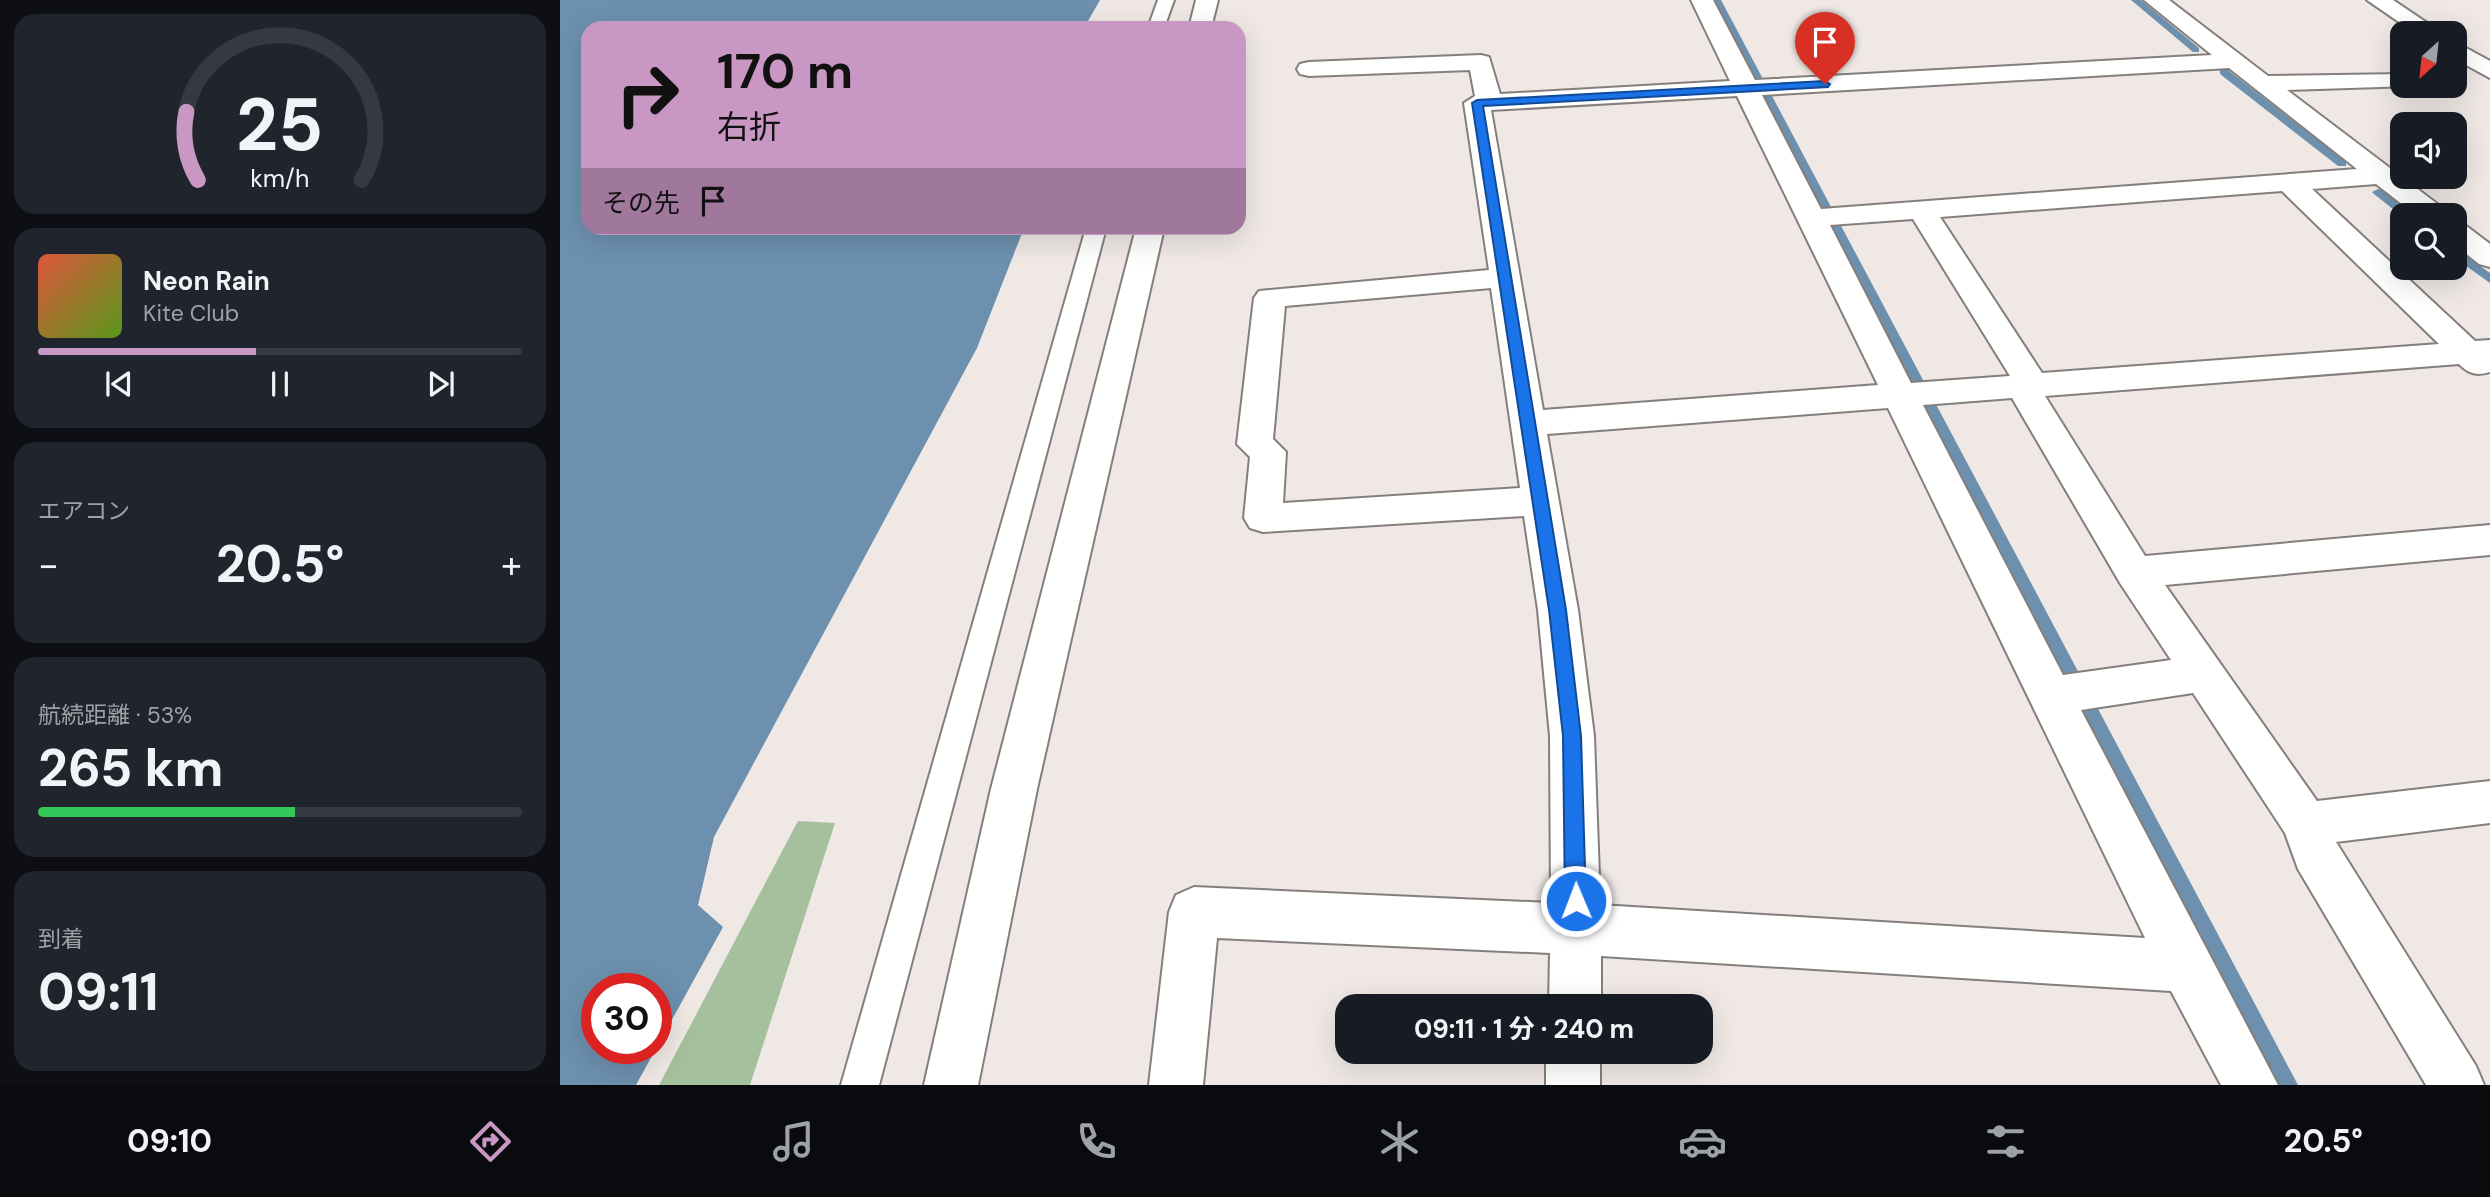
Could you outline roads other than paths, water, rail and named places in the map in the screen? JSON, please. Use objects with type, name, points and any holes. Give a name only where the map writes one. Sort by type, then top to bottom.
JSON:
[{"type":"street","points":[[1202,21],[1207,0]]},
{"type":"street","points":[[1702,0],[1758,88],[2073,692],[2186,966],[2251,1085]]},
{"type":"street","points":[[2155,0],[2418,203]]},
{"type":"street","points":[[2378,0],[2411,21]]},
{"type":"street","points":[[2468,57],[2490,71]]},
{"type":"street","points":[[1574,994],[1576,929],[1572,736],[1558,610],[1477,103],[2232,61]]},
{"type":"street","points":[[1309,69],[1481,62],[1489,103]]},
{"type":"street","points":[[2260,83],[2390,81]]},
{"type":"street","points":[[2468,81],[2490,81]]},
{"type":"street","points":[[1825,217],[1920,208],[2291,184],[2382,175]]},
{"type":"street","points":[[2291,184],[2482,359]]},
{"type":"street","points":[[1920,208],[2134,572],[2306,824],[2315,853],[2457,1085]]},
{"type":"street","points":[[951,1085],[1014,789],[1148,235]]},
{"type":"street","points":[[2467,240],[2490,258]]},
{"type":"street","points":[[1504,278],[1270,298],[1255,444],[1268,452],[1263,518],[1540,501]]},
{"type":"street","points":[[1528,423],[2027,386],[2482,359]]},
{"type":"street","points":[[2134,572],[2490,540]]},
{"type":"street","points":[[2073,692],[2202,674]]},
{"type":"street","points":[[2306,824],[2490,803]]},
{"type":"street","points":[[1176,1085],[1194,912],[1576,929],[2186,966]]},
{"type":"street","points":[[1573,1064],[1573,1085]]},
{"type":"lane","points":[[1158,21],[1166,0]]},
{"type":"lane","points":[[860,1085],[941,799],[1094,235]]},
{"type":"water","points":[[560,0],[1100,0],[1088,21],[581,21],[581,235],[1021,235],[977,348],[714,837],[698,905],[723,927],[672,1020],[672,973],[581,973],[581,1064],[648,1064],[636,1085],[560,1085]]},
{"type":"waterway","points":[[1716,0],[2287,1085]]},
{"type":"waterway","points":[[2136,0],[2196,50]]},
{"type":"waterway","points":[[2224,72],[2342,164]]},
{"type":"waterway","points":[[2378,192],[2392,203]]},
{"type":"waterway","points":[[2467,261],[2490,279]]}]
